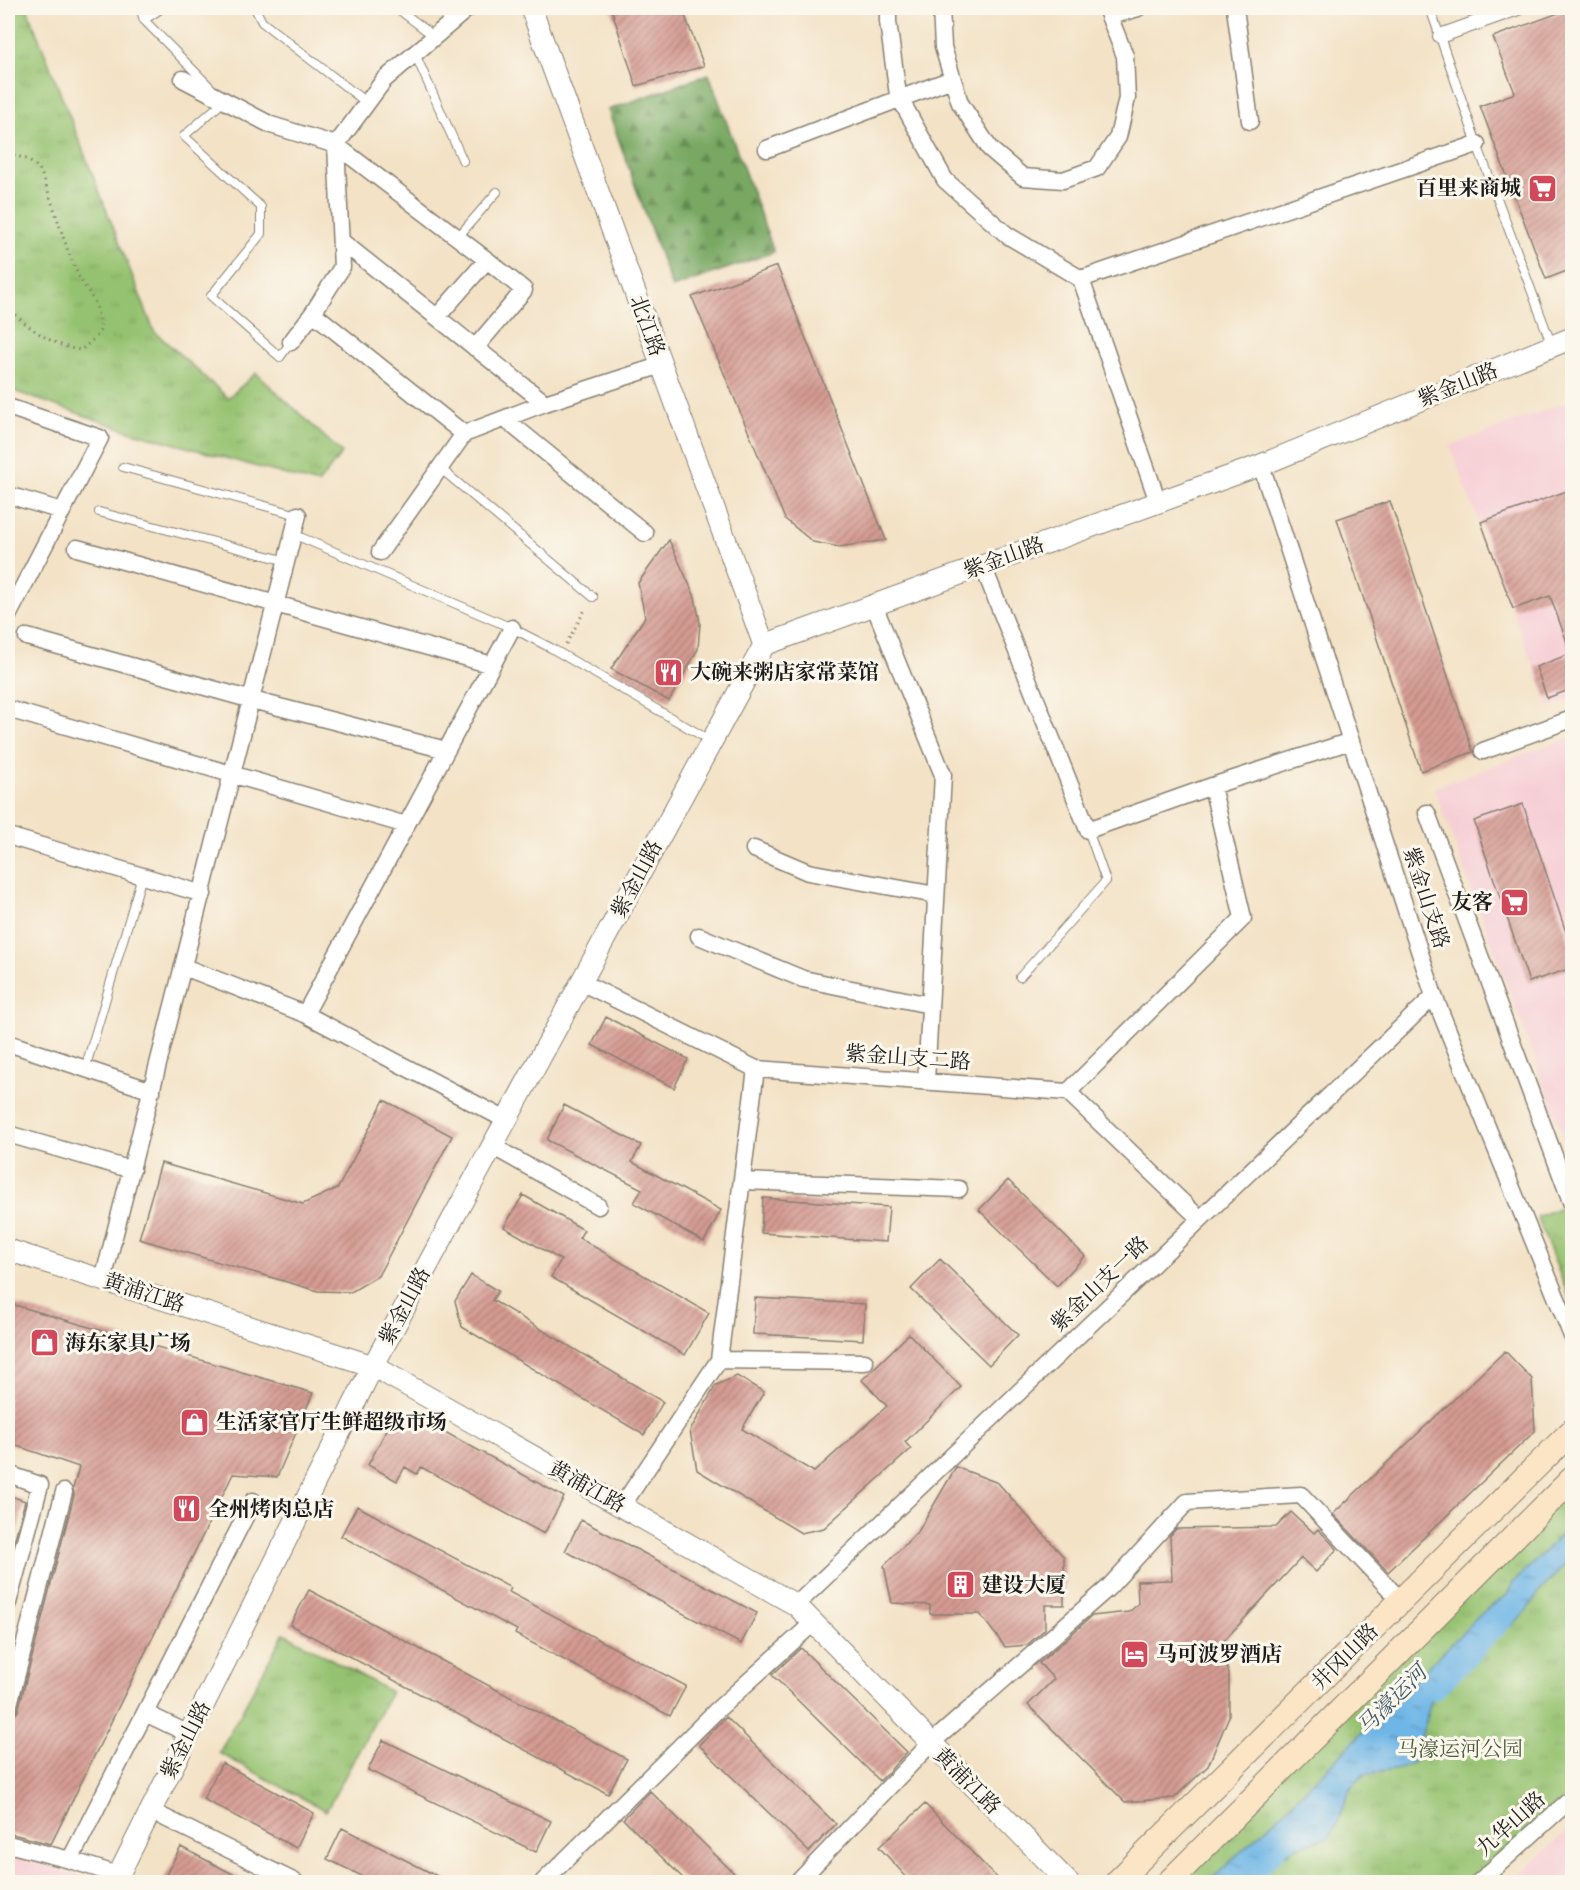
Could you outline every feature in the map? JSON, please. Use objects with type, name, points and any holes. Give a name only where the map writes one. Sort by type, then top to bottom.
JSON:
[{"type":"main road","name":"井冈山路","points":[[1117,1882],[1572,1431]]},
{"type":"main road","name":"井冈山路","points":[[1169,1882],[1572,1479]]},
{"type":"street","points":[[291,342],[313,313],[342,267],[336,145],[384,80],[468,8]]},
{"type":"street","name":"北江路","points":[[531,8],[764,645]]},
{"type":"street","points":[[888,8],[898,95],[945,180],[1007,235],[1081,279],[1158,502]]},
{"type":"street","points":[[941,8],[943,47],[960,103],[990,149],[1023,177],[1063,180],[1096,168],[1118,137],[1127,98],[1125,56],[1108,12],[1138,8]]},
{"type":"street","points":[[1235,8],[1250,121]]},
{"type":"street","points":[[1440,36],[1518,8]]},
{"type":"street","points":[[183,79],[271,125],[336,145],[524,290],[475,348]]},
{"type":"street","points":[[767,149],[952,79]]},
{"type":"street","points":[[1081,279],[1477,144]]},
{"type":"street","points":[[341,241],[545,404]]},
{"type":"street","points":[[437,317],[487,260]]},
{"type":"street","points":[[313,313],[464,434]]},
{"type":"street","name":"紫金山路","points":[[117,1879],[373,1366],[764,645],[1261,465],[1572,338]]},
{"type":"street","points":[[380,552],[464,434],[662,365]]},
{"type":"street","points":[[8,407],[100,438],[10,607]]},
{"type":"street","points":[[505,419],[645,533]]},
{"type":"street","name":"紫金山支路","points":[[1261,465],[1434,996],[1572,1336]]},
{"type":"street","points":[[8,495],[62,512]]},
{"type":"street","points":[[103,1280],[298,515]]},
{"type":"street","points":[[77,548],[492,665]]},
{"type":"street","points":[[983,566],[1088,830],[1212,786],[1351,741]]},
{"type":"street","points":[[874,605],[943,775],[926,1082]]},
{"type":"street","points":[[305,1014],[512,628]]},
{"type":"street","points":[[27,637],[252,700],[446,750]]},
{"type":"street","points":[[8,709],[406,825]]},
{"type":"street","points":[[1483,751],[1572,719]]},
{"type":"street","points":[[1200,1219],[1068,1092],[1243,918],[1212,786]]},
{"type":"street","points":[[1428,813],[1572,1204]]},
{"type":"street","points":[[8,837],[203,894]]},
{"type":"street","points":[[754,849],[808,872],[936,895]]},
{"type":"street","points":[[699,936],[803,979],[930,1005]]},
{"type":"street","points":[[184,967],[305,1014],[507,1120]]},
{"type":"street","name":"紫金山支二路","points":[[581,982],[756,1069],[1068,1092]]},
{"type":"street","name":"紫金山支一路","points":[[796,1605],[1434,996]]},
{"type":"street","points":[[8,1043],[152,1091]]},
{"type":"street","points":[[622,1506],[719,1360],[756,1069]]},
{"type":"street","points":[[8,1134],[132,1170]]},
{"type":"street","points":[[492,1146],[598,1206]]},
{"type":"street","points":[[742,1181],[959,1189]]},
{"type":"street","name":"黄浦江路","points":[[8,1250],[373,1366],[796,1605],[1068,1882]]},
{"type":"street","points":[[719,1360],[865,1362]]},
{"type":"street","points":[[8,1474],[40,1485],[13,1563],[8,1603]]},
{"type":"street","points":[[8,1708],[64,1492]]},
{"type":"street","points":[[798,1882],[930,1744],[1108,1588],[1187,1502],[1301,1495],[1401,1601]]},
{"type":"street","points":[[70,1860],[253,1501]]},
{"type":"street","points":[[543,1882],[716,1711],[813,1623]]},
{"type":"street","points":[[145,1713],[189,1734]]},
{"type":"street","name":"九华山路","points":[[1479,1882],[1572,1798]]},
{"type":"street","points":[[151,1811],[295,1882]]},
{"type":"street","points":[[8,1844],[70,1860],[117,1879]]},
{"type":"lane","points":[[140,8],[144,20],[224,101],[184,136],[261,207],[261,234],[211,296],[280,357],[291,342]]},
{"type":"lane","points":[[144,20],[162,8]]},
{"type":"lane","points":[[255,8],[262,22],[367,104]]},
{"type":"lane","points":[[397,8],[435,37]]},
{"type":"lane","points":[[1430,8],[1477,144],[1552,347]]},
{"type":"lane","points":[[416,54],[463,160]]},
{"type":"lane","points":[[457,238],[497,192]]},
{"type":"lane","points":[[123,467],[298,515]]},
{"type":"lane","points":[[440,468],[593,597]]},
{"type":"lane","points":[[99,512],[287,561]]},
{"type":"lane","points":[[293,534],[512,628],[560,653],[712,741]]},
{"type":"lane","points":[[1020,977],[1107,881],[1088,830]]},
{"type":"lane","points":[[86,1069],[142,876]]},
{"type":"path","points":[[8,153],[26,159],[39,168],[69,254],[79,277],[96,304],[101,329],[96,337],[81,350],[71,349],[29,327],[8,308]]},
{"type":"path","points":[[560,653],[593,597]]},
{"type":"shaded area","points":[[1572,400],[1572,698],[1549,707],[1450,446]]},
{"type":"shaded area","points":[[1572,736],[1572,1161],[1434,788]]},
{"type":"shaded area","points":[[1572,1827],[1572,1882],[1511,1882]]},
{"type":"shaded area","points":[[8,1855],[81,1875],[77,1882],[8,1882]]},
{"type":"green space","points":[[8,8],[27,8],[154,331],[228,398],[256,373],[342,453],[318,484],[126,430],[8,389]]},
{"type":"green space","points":[[709,74],[774,252],[672,288],[608,110]]},
{"type":"green space","points":[[1563,1206],[1572,1215],[1572,1305],[1537,1217]]},
{"type":"green space","name":"马濠运河公园","points":[[1572,1477],[1572,1798],[1479,1882],[1169,1882]]},
{"type":"green space","points":[[284,1633],[391,1692],[326,1811],[219,1753]]},
{"type":"water","points":[[1572,1524],[1572,1558],[1542,1589],[1524,1614],[1511,1626],[1493,1632],[1451,1674],[1431,1701],[1414,1762],[1399,1769],[1363,1775],[1351,1787],[1338,1822],[1328,1837],[1295,1848],[1261,1867],[1246,1882],[1209,1882],[1291,1804],[1482,1613],[1507,1595],[1513,1583]]},
{"type":"building","points":[[611,8],[682,8],[704,66],[636,86]]},
{"type":"building","name":"百里来商城","points":[[1572,8],[1572,269],[1546,279],[1480,106],[1515,93],[1493,37]]},
{"type":"building","points":[[777,266],[886,540],[839,547],[813,542],[785,519],[692,297]]},
{"type":"building","points":[[1572,489],[1571,653],[1550,596],[1513,609],[1481,522]]},
{"type":"building","points":[[1390,501],[1473,752],[1421,771],[1337,519]]},
{"type":"building","points":[[669,540],[695,597],[700,623],[698,649],[669,701],[611,669],[645,617],[638,583]]},
{"type":"building","points":[[1572,653],[1572,689],[1547,698],[1536,667]]},
{"type":"building","points":[[1523,804],[1572,950],[1572,968],[1529,982],[1474,821]]},
{"type":"building","points":[[606,1017],[688,1059],[674,1088],[592,1045]]},
{"type":"building","points":[[384,1100],[452,1136],[378,1276],[351,1292],[318,1291],[139,1239],[161,1163],[303,1204],[338,1188]]},
{"type":"building","points":[[564,1105],[641,1145],[632,1162],[721,1210],[704,1242],[634,1203],[642,1189],[547,1140]]},
{"type":"building","points":[[1008,1180],[1085,1256],[1057,1286],[979,1210]]},
{"type":"building","points":[[523,1195],[584,1230],[579,1238],[709,1313],[685,1355],[551,1277],[561,1260],[504,1227]]},
{"type":"building","points":[[763,1198],[889,1207],[886,1242],[761,1233]]},
{"type":"building","points":[[940,1259],[1018,1335],[989,1365],[911,1289]]},
{"type":"building","points":[[471,1275],[498,1291],[492,1300],[663,1402],[644,1435],[462,1327],[455,1301]]},
{"type":"building","points":[[755,1298],[865,1304],[863,1340],[753,1334]]},
{"type":"building","points":[[8,1303],[313,1393],[277,1477],[233,1474],[51,1844],[8,1833],[8,1734],[12,1718],[18,1711],[74,1495],[73,1488],[79,1467],[8,1443]]},
{"type":"building","points":[[909,1334],[961,1387],[905,1442],[911,1449],[824,1528],[801,1533],[697,1470],[690,1431],[716,1385],[737,1376],[764,1392],[742,1429],[814,1472],[887,1406],[862,1380]]},
{"type":"building","points":[[1505,1351],[1532,1379],[1535,1431],[1388,1572],[1333,1514]]},
{"type":"building","points":[[407,1419],[428,1431],[432,1425],[564,1497],[544,1534],[421,1467],[417,1474],[405,1467],[397,1481],[368,1465],[390,1424]]},
{"type":"building","points":[[956,1467],[998,1483],[1064,1557],[1064,1605],[1045,1605],[1045,1629],[1027,1645],[1005,1647],[980,1614],[930,1614],[930,1605],[892,1603],[884,1566],[919,1530]]},
{"type":"building","points":[[8,1495],[25,1501],[14,1542],[8,1541]]},
{"type":"building","points":[[357,1506],[511,1588],[509,1592],[686,1686],[670,1716],[515,1634],[517,1630],[341,1536]]},
{"type":"building","name":"马可波罗酒店","points":[[1291,1512],[1314,1533],[1318,1529],[1337,1549],[1316,1572],[1301,1558],[1220,1645],[1229,1674],[1229,1716],[1208,1766],[1174,1798],[1125,1802],[1028,1705],[1054,1679],[1039,1663],[1092,1616],[1129,1612],[1138,1604],[1137,1581],[1172,1580],[1170,1536],[1176,1529],[1276,1527]]},
{"type":"building","points":[[581,1520],[757,1613],[741,1644],[565,1551]]},
{"type":"building","points":[[309,1590],[627,1759],[608,1794],[290,1625]]},
{"type":"building","points":[[801,1648],[907,1752],[880,1781],[772,1675]]},
{"type":"building","points":[[726,1717],[836,1824],[809,1852],[699,1745]]},
{"type":"building","points":[[383,1740],[551,1821],[536,1852],[368,1770]]},
{"type":"building","points":[[222,1763],[314,1813],[296,1848],[203,1799]]},
{"type":"building","points":[[650,1791],[743,1882],[687,1882],[623,1819]]},
{"type":"building","points":[[925,1804],[1001,1882],[911,1882],[879,1847]]},
{"type":"building","points":[[342,1828],[449,1882],[374,1882],[327,1859]]},
{"type":"building","points":[[181,1847],[248,1882],[162,1882]]},
{"type":"waterway","name":"马濠运河","points":[[1435,1691],[1510,1614]]},
{"type":"waterway","name":"马濠运河","points":[[1246,1882],[1277,1851]]},
{"type":"place","name":"百里来商城","points":[[1542,188]]},
{"type":"place","name":"大碗来粥店家常菜馆","points":[[669,672]]},
{"type":"place","name":"友客","points":[[1514,902]]},
{"type":"place","name":"海东家具广场","points":[[44,1343]]},
{"type":"place","name":"生活家官厅生鲜超级市场","points":[[195,1422]]},
{"type":"place","name":"全州烤肉总店","points":[[187,1509]]},
{"type":"place","name":"建设大厦","points":[[961,1585]]},
{"type":"place","name":"马可波罗酒店","points":[[1135,1654]]}]
